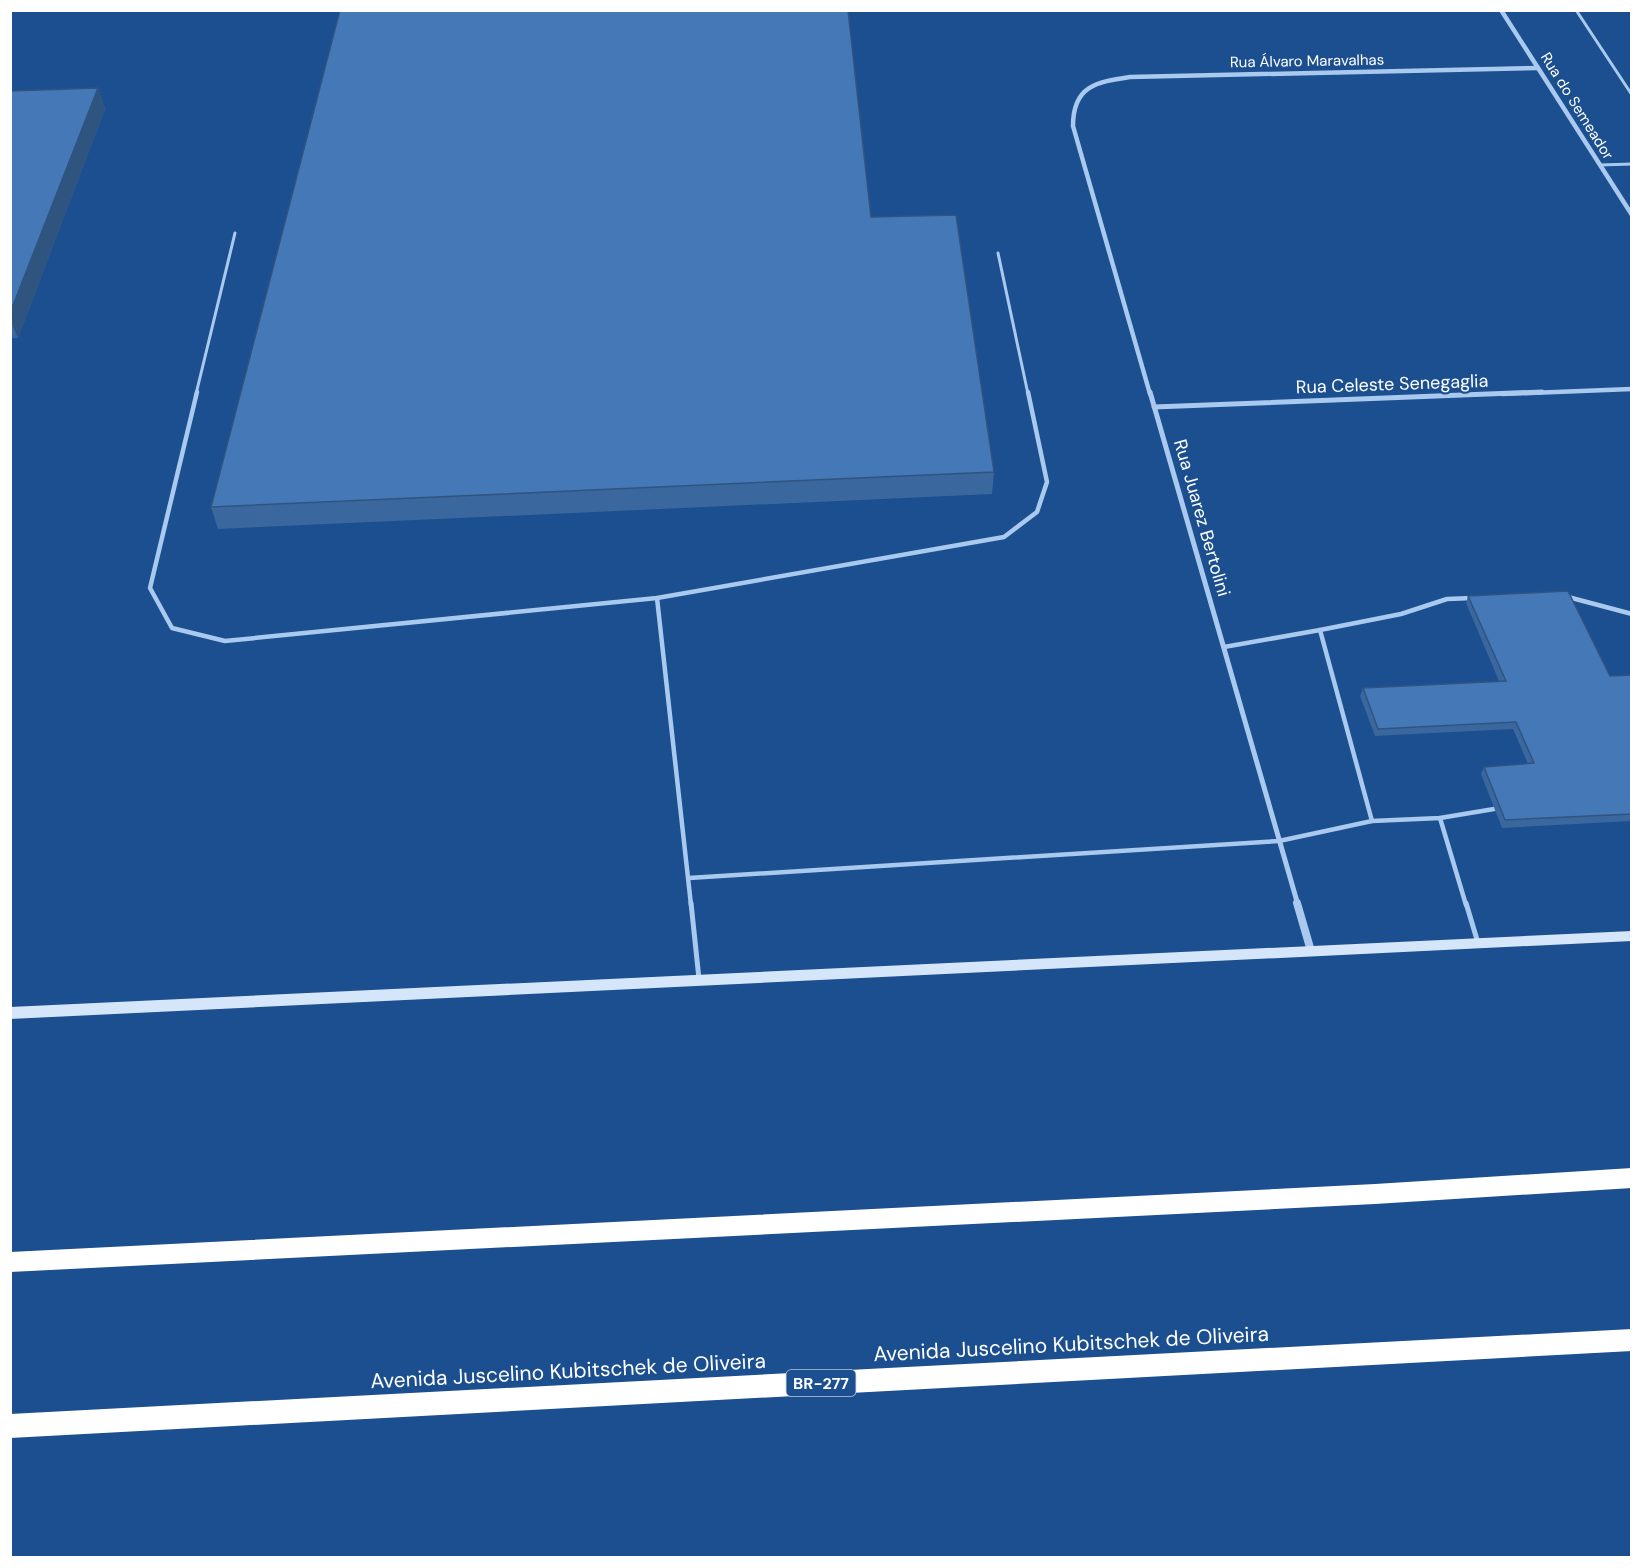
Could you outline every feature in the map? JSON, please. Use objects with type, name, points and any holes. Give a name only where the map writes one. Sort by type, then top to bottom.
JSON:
[{"type":"highway","points":[[10,1262],[1375,1194],[1632,1178]]},
{"type":"highway","name":"Avenida Juscelino Kubitschek de Oliveira","points":[[10,1426],[1632,1340]]},
{"type":"main road","points":[[10,1013],[1632,936]]},
{"type":"street","name":"Rua do Semeador","points":[[1501,10],[1632,215]]},
{"type":"street","name":"Rua Álvaro Maravalhas","points":[[1080,94],[1111,80],[1130,77],[1538,68]]},
{"type":"street","name":"Rua Juarez Bertolini","points":[[1080,94],[1073,104],[1073,126],[1311,951]]},
{"type":"street","points":[[1624,204],[1632,204]]},
{"type":"street","name":"Rua Celeste Senegaglia","points":[[1154,407],[1632,389]]},
{"type":"lane","points":[[1576,10],[1632,94]]},
{"type":"lane","points":[[1600,165],[1632,164]]},
{"type":"lane","points":[[235,233],[150,588],[172,628],[225,641],[657,598],[1004,537],[1037,512],[1047,482],[998,253]]},
{"type":"lane","points":[[1559,595],[1605,604],[1632,614]]},
{"type":"lane","points":[[657,598],[699,979]]},
{"type":"lane","points":[[1224,647],[1401,614],[1448,599],[1481,598]]},
{"type":"lane","points":[[1320,630],[1372,821]]},
{"type":"lane","points":[[689,879],[1279,841],[1372,821],[1440,818],[1494,809]]},
{"type":"lane","points":[[1440,818],[1478,944]]},
{"type":"building","points":[[340,10],[848,10],[871,217],[956,215],[994,472],[211,507]]},
{"type":"building","points":[[98,88],[10,313],[10,91]]},
{"type":"building","points":[[1568,591],[1610,676],[1632,675],[1632,814],[1505,820],[1484,767],[1534,763],[1516,722],[1378,729],[1363,688],[1506,681],[1468,596]]}]
